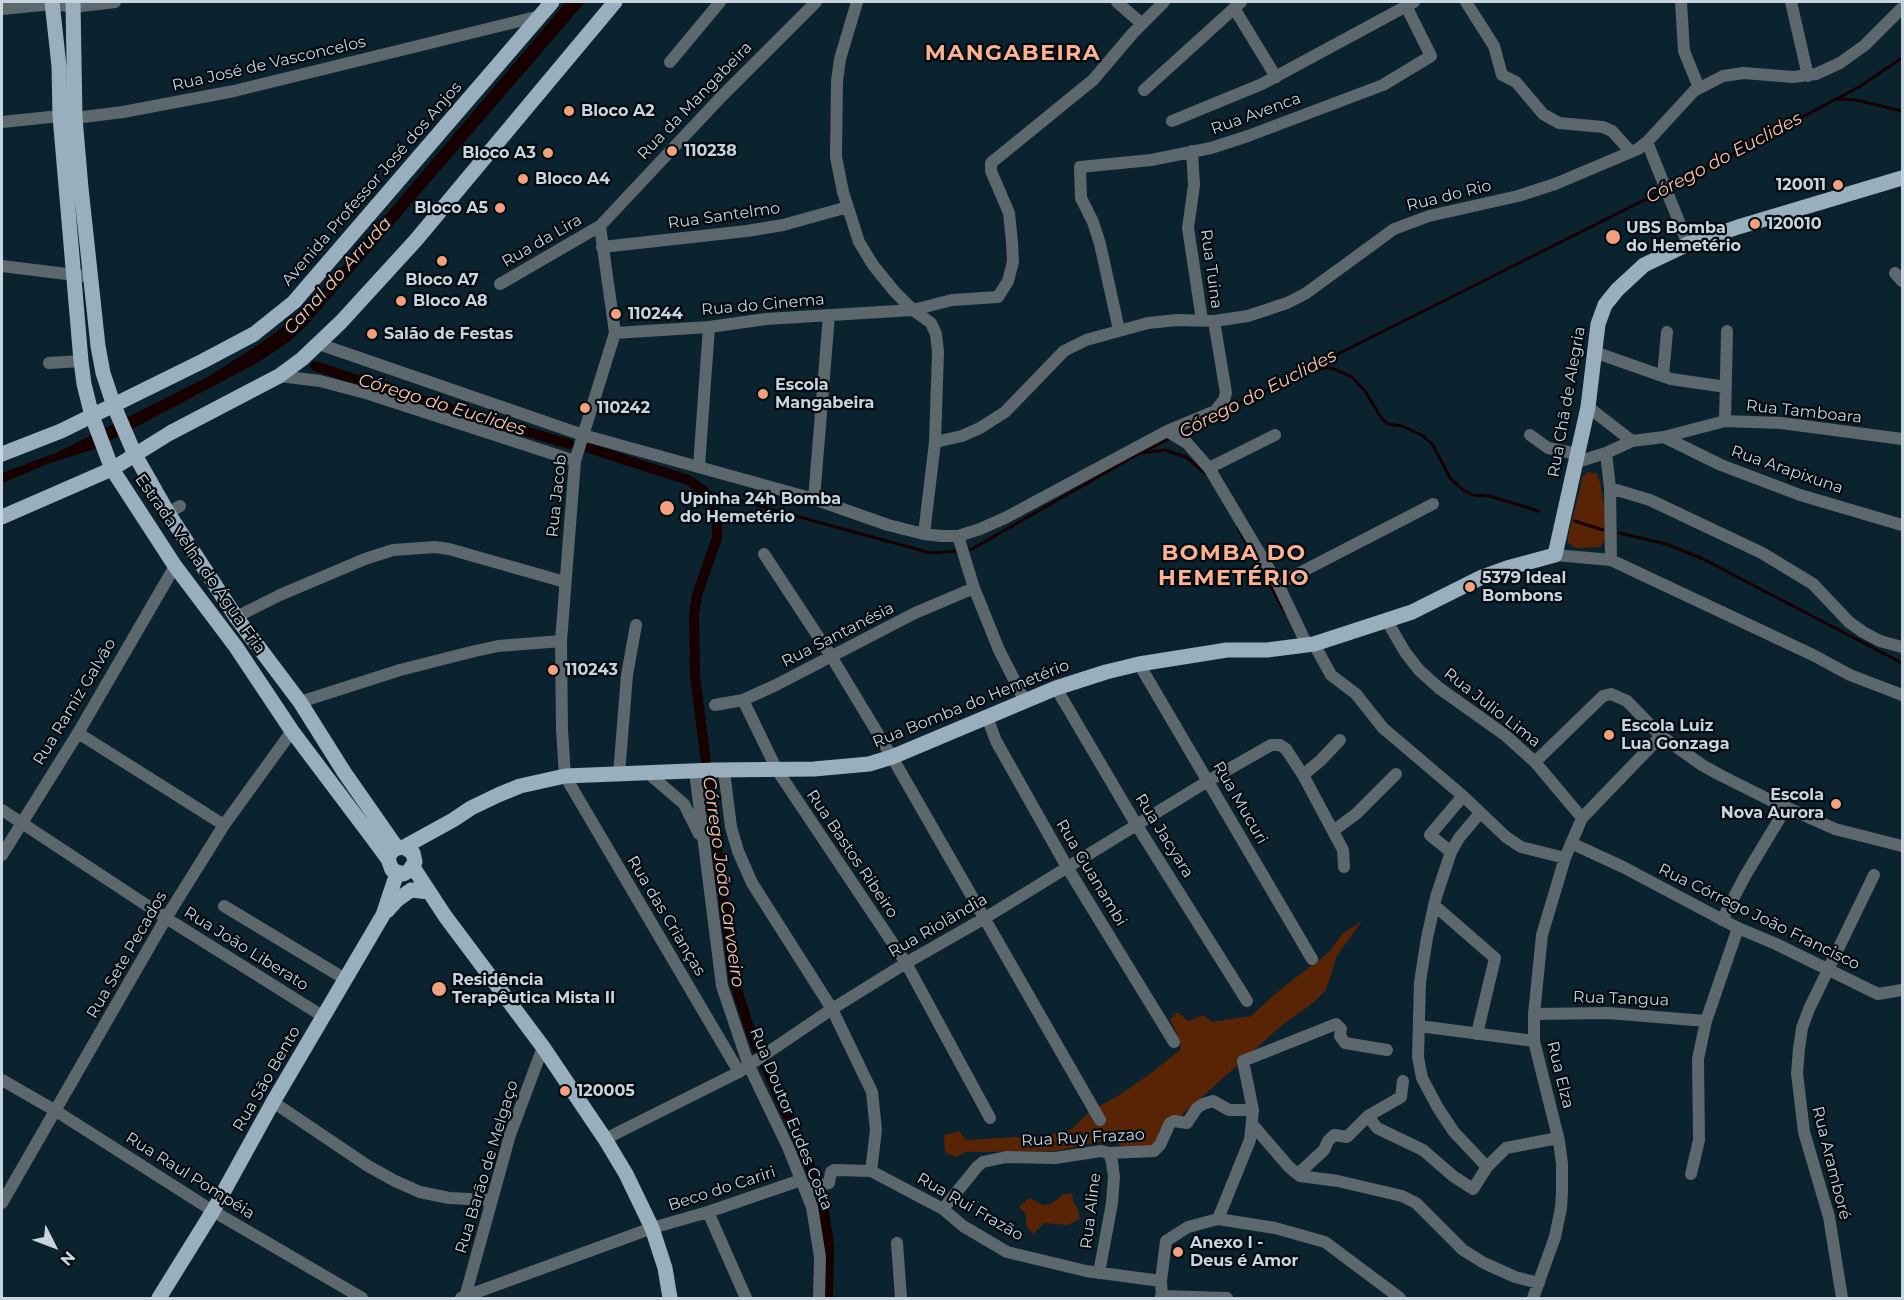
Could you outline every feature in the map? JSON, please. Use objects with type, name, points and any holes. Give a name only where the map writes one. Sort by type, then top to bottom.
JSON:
[{"type":"main road","name":"Avenida Professor José dos Anjos","points":[[2,454],[117,413],[294,302],[552,2]]},
{"type":"main road","points":[[2,517],[112,469],[132,449],[170,433],[279,376],[319,344],[416,240],[615,2]]},
{"type":"main road","name":"Estrada Velha de Água Fria","points":[[52,3],[59,66],[68,117],[86,188],[98,346],[103,373],[132,449],[174,510],[236,617],[300,702],[344,772],[543,1047],[605,1139],[626,1174],[652,1228],[665,1268],[670,1299]]},
{"type":"main road","name":"Estrada Velha de Água Fria","points":[[73,4],[68,117],[75,276],[81,361],[94,423],[112,469],[175,566],[236,647],[292,731],[403,855]]},
{"type":"main road","name":"Rua Chã de Alegria","points":[[1556,555],[1588,407],[1598,324],[1605,305],[1617,290],[1644,265],[1688,244],[1748,224],[1901,180]]},
{"type":"main road","name":"Rua Bomba do Hemetério","points":[[403,855],[471,808],[520,786],[565,776],[777,770],[868,764],[892,757],[1056,688],[1139,664],[1227,650],[1268,650],[1310,644],[1413,612],[1482,577],[1556,555]]},
{"type":"main road","name":"Rua São Bento","points":[[159,1299],[213,1211],[273,1102],[383,915],[398,873],[409,871],[403,855]]},
{"type":"main road","points":[[383,915],[397,900],[411,890],[429,892]]},
{"type":"street","points":[[2,9],[52,3],[115,2]]},
{"type":"street","points":[[670,62],[720,2]]},
{"type":"street","name":"Rua da Mangabeira","points":[[600,226],[714,104],[816,2]]},
{"type":"street","points":[[857,2],[840,59],[837,81],[836,157],[859,242],[873,265],[894,291],[913,310],[931,323],[936,334],[938,352],[934,442],[924,534]]},
{"type":"street","points":[[1117,2],[1142,24],[1164,2]]},
{"type":"street","points":[[1466,2],[1494,46],[1502,75],[1516,82],[1543,114],[1559,123],[1603,127],[1612,131],[1631,152]]},
{"type":"street","points":[[1681,2],[1684,51],[1699,88]]},
{"type":"street","points":[[1791,2],[1808,76]]},
{"type":"street","points":[[1144,90],[1236,4],[1276,77]]},
{"type":"street","points":[[1172,121],[1276,77],[1411,4]]},
{"type":"street","name":"Rua Avenca","points":[[1119,330],[1100,244],[1093,222],[1081,198],[1080,168],[1151,160],[1248,136],[1383,85],[1431,56],[1411,4]]},
{"type":"street","name":"Rua do Rio","points":[[934,442],[962,436],[1005,412],[1064,351],[1086,340],[1148,323],[1248,316],[1287,303],[1313,288],[1394,228],[1409,222],[1556,184],[1631,152],[1647,142],[1699,88],[1723,75],[1744,73],[1808,76],[1840,63],[1865,45],[1902,8]]},
{"type":"street","name":"Rua José de Vasconcelos","points":[[2,122],[123,112],[234,91],[540,16]]},
{"type":"street","name":"Rua do Cinema","points":[[615,333],[709,327],[766,319],[913,310],[952,300],[993,298],[1002,294],[1013,262],[1011,221],[1005,201],[991,171],[991,163],[1093,80],[1142,24]]},
{"type":"street","points":[[1647,142],[1688,244]]},
{"type":"street","name":"Rua Tuina","points":[[1172,434],[1215,411],[1224,400],[1226,393],[1188,228],[1194,185],[1192,151]]},
{"type":"street","name":"Rua Santelmo","points":[[602,247],[747,231],[783,225],[848,207]]},
{"type":"street","name":"Rua Jacob","points":[[565,776],[561,641],[575,461],[615,333],[611,289],[600,226]]},
{"type":"street","name":"Rua da Lira","points":[[500,284],[600,226]]},
{"type":"street","points":[[2,267],[75,276],[93,271]]},
{"type":"street","points":[[814,499],[829,315]]},
{"type":"street","points":[[699,466],[709,327]]},
{"type":"street","points":[[1725,421],[1727,331]]},
{"type":"street","points":[[1663,376],[1667,332]]},
{"type":"street","points":[[319,344],[583,435],[814,499],[888,525],[959,540],[1140,446],[1172,434],[1187,443],[1209,468],[1278,584],[1310,644],[1331,675],[1356,694],[1383,728],[1464,796],[1506,837],[1521,847],[1565,858]]},
{"type":"street","points":[[1594,352],[1663,376],[1726,387]]},
{"type":"street","points":[[49,363],[81,361]]},
{"type":"street","points":[[279,376],[320,381],[369,394],[575,461]]},
{"type":"street","points":[[1588,407],[1632,441]]},
{"type":"street","name":"Rua Tamboara","points":[[1577,458],[1606,453],[1632,441],[1664,437],[1725,421],[1780,423],[1902,440]]},
{"type":"street","points":[[1209,468],[1275,435]]},
{"type":"street","points":[[1530,435],[1548,448],[1577,458]]},
{"type":"street","name":"Rua Arapixuna","points":[[1664,437],[1721,465],[1800,495],[1902,525]]},
{"type":"street","points":[[1606,453],[1610,488],[1611,560]]},
{"type":"street","points":[[1610,488],[1650,500],[1762,553],[1813,584],[1849,622],[1863,632],[1880,641],[1902,646]]},
{"type":"street","points":[[1278,584],[1433,504]]},
{"type":"street","points":[[959,540],[974,588],[999,650],[1025,701]]},
{"type":"street","points":[[236,617],[312,581],[393,550],[435,547],[449,549],[565,582]]},
{"type":"street","points":[[764,554],[831,656],[892,757],[1100,1120]]},
{"type":"street","points":[[1556,555],[1611,560],[1813,655],[1850,675],[1902,695]]},
{"type":"street","name":"Rua Ramiz Galvão","points":[[2,855],[78,733],[175,566]]},
{"type":"street","name":"Rua Santanésia","points":[[716,705],[743,700],[915,613],[974,588]]},
{"type":"street","name":"Rua Julio Lima","points":[[1387,621],[1405,652],[1419,670],[1439,688],[1505,735],[1535,762],[1582,818]]},
{"type":"street","points":[[619,774],[627,675],[636,625]]},
{"type":"street","points":[[300,702],[400,670],[475,651],[498,646],[561,641]]},
{"type":"street","name":"Rua Mucuri","points":[[1139,664],[1312,959]]},
{"type":"street","name":"Rua Jacyara","points":[[1056,688],[1136,824],[1247,1001]]},
{"type":"street","points":[[1535,762],[1602,696],[1608,693],[1621,697],[1661,736],[1702,765],[1786,808],[1835,829],[1902,846]]},
{"type":"street","name":"Rua Bastos Ribeiro","points":[[743,700],[777,770],[906,963],[990,1118]]},
{"type":"street","name":"Rua Guanambi","points":[[987,717],[996,741],[1067,867],[1174,1042]]},
{"type":"street","name":"Rua Sete Pecados","points":[[2,1203],[166,918],[224,825],[292,731]]},
{"type":"street","points":[[78,733],[224,825]]},
{"type":"street","points":[[1582,818],[1661,736]]},
{"type":"street","points":[[1340,740],[1303,775],[1343,850],[1344,867]]},
{"type":"street","name":"Rua Riolândia","points":[[605,1139],[744,1069],[832,1009],[906,963],[985,918],[1136,824],[1270,745],[1280,745],[1286,749],[1303,775]]},
{"type":"street","points":[[709,771],[748,873],[832,1009],[872,1092],[876,1130],[871,1171]]},
{"type":"street","name":"Rua Doutor Eudes Costa","points":[[709,771],[704,846],[722,986],[744,1069],[812,1185],[820,1257],[819,1299]]},
{"type":"street","points":[[649,774],[684,804],[704,846]]},
{"type":"street","points":[[1333,831],[1356,814],[1396,774]]},
{"type":"street","name":"Rua das Crianças","points":[[565,776],[744,1069]]},
{"type":"street","points":[[1451,852],[1430,835],[1464,796]]},
{"type":"street","points":[[1722,920],[1745,876],[1786,808]]},
{"type":"street","name":"Rua João Liberato","points":[[2,810],[166,918],[324,1017]]},
{"type":"street","points":[[1480,813],[1451,852],[1434,905],[1420,982],[1418,1057],[1422,1078],[1429,1093],[1454,1132],[1486,1167]]},
{"type":"street","name":"Rua Elza","points":[[1533,1299],[1555,1237],[1561,1208],[1562,1164],[1558,1138],[1534,1041],[1534,1014],[1542,935],[1565,858],[1582,818]]},
{"type":"street","name":"Rua Córrego João Francisco","points":[[1571,843],[1623,867],[1738,928],[1878,993],[1902,990]]},
{"type":"street","name":"Rua Aramboré","points":[[1842,1299],[1829,1217],[1804,1132],[1797,1073],[1802,1028],[1809,1009],[1874,875]]},
{"type":"street","points":[[1434,905],[1495,958],[1478,1034]]},
{"type":"street","points":[[224,906],[345,979]]},
{"type":"street","points":[[1691,1174],[1699,1140],[1698,1059],[1706,1021],[1738,928]]},
{"type":"street","name":"Rua Tangua","points":[[1534,1014],[1624,1013],[1706,1021]]},
{"type":"street","points":[[1218,1220],[1250,1140],[1253,1110],[1243,1061],[1336,1024],[1341,1029],[1341,1036],[1345,1042],[1387,1050]]},
{"type":"street","points":[[1419,1026],[1534,1041]]},
{"type":"street","name":"Rua Barão de Melgaço","points":[[463,1298],[510,1135],[543,1047]]},
{"type":"street","name":"Rua Raul Pompéia","points":[[2,1080],[56,1111],[213,1211],[362,1299]]},
{"type":"street","points":[[1298,1174],[1324,1150],[1328,1141],[1334,1136],[1347,1137],[1368,1116],[1401,1097],[1403,1081]]},
{"type":"street","name":"Rua Ruy Frazao","points":[[943,1209],[983,1162],[1006,1157],[1055,1158],[1101,1151],[1109,1153],[1154,1151],[1160,1145],[1170,1123],[1174,1121],[1187,1124],[1197,1108],[1213,1101],[1229,1110],[1253,1110]]},
{"type":"street","points":[[273,1102],[368,1166],[395,1181],[420,1192],[449,1198],[491,1200]]},
{"type":"street","points":[[1368,1116],[1377,1128],[1423,1150],[1453,1176],[1473,1189],[1486,1167],[1506,1148],[1558,1138]]},
{"type":"street","points":[[1252,1124],[1289,1167],[1298,1174],[1402,1196],[1416,1203],[1463,1250],[1484,1263],[1515,1277],[1539,1284]]},
{"type":"street","name":"Rua Aline","points":[[1099,1273],[1112,1203],[1114,1177],[1113,1162],[1109,1153]]},
{"type":"street","name":"Beco do Cariri","points":[[652,1228],[830,1181],[831,1172],[834,1170],[871,1171]]},
{"type":"street","name":"Rua Rui Frazão","points":[[871,1171],[943,1209],[963,1226],[1007,1252],[1099,1273],[1161,1281]]},
{"type":"street","points":[[708,1212],[746,1299]]},
{"type":"street","points":[[1227,1299],[1161,1297],[1166,1241],[1188,1227],[1218,1220],[1275,1228],[1325,1242],[1400,1299]]},
{"type":"street","points":[[463,1298],[652,1228]]},
{"type":"street","points":[[897,1243],[901,1299]]},
{"type":"shaded area","points":[[1588,472],[1596,473],[1599,478],[1605,508],[1605,541],[1600,547],[1576,548],[1568,543],[1568,537],[1583,476]]},
{"type":"shaded area","points":[[1362,921],[1337,956],[1326,990],[1313,1003],[1281,1026],[1182,1115],[1157,1139],[1146,1154],[1126,1151],[1113,1139],[1056,1151],[965,1152],[957,1157],[945,1153],[944,1135],[959,1131],[966,1140],[1050,1135],[1072,1129],[1089,1112],[1150,1074],[1181,1049],[1179,1038],[1170,1019],[1178,1012],[1188,1021],[1204,1015],[1212,1022],[1251,1016],[1282,988],[1328,953],[1343,933]]},
{"type":"shaded area","points":[[1072,1193],[1080,1219],[1068,1225],[1044,1223],[1033,1234],[1026,1225],[1026,1214],[1019,1207],[1029,1198],[1043,1205],[1051,1204],[1064,1194]]},
{"type":"water","name":"Canal do Arruda","points":[[566,2],[585,2],[306,326],[290,341],[257,363],[92,450],[50,463],[2,483],[2,473],[56,453],[211,375],[295,318],[317,296]]},
{"type":"waterway","name":"Córego do Euclides","points":[[1668,188],[1859,87],[1902,58]]},
{"type":"waterway","points":[[1837,99],[1856,100],[1902,111]]},
{"type":"waterway","name":"Córego do Euclides","points":[[1217,415],[1662,191]]},
{"type":"waterway","name":"Córego do Euclides","points":[[315,366],[569,444]]},
{"type":"waterway","points":[[1309,371],[1334,369],[1352,377],[1365,391],[1382,419],[1388,424],[1402,426],[1422,435],[1433,445],[1450,478],[1463,490],[1473,495],[1489,496],[1539,511]]},
{"type":"waterway","name":"Córego do Euclides","points":[[1180,433],[1198,424]]},
{"type":"waterway","name":"Córego do Euclides","points":[[967,550],[1138,454],[1171,438]]},
{"type":"waterway","name":"Córrego João Carvoeiro","points":[[588,448],[688,480],[704,491],[712,501],[717,514],[717,538],[697,595],[694,615],[695,676],[734,981],[752,1036],[821,1191],[829,1245],[828,1298]]},
{"type":"waterway","points":[[1142,453],[1165,450],[1186,457],[1206,474]]},
{"type":"waterway","name":"Córego do Euclides","points":[[704,491],[931,553],[958,551]]},
{"type":"waterway","points":[[1575,521],[1603,530]]},
{"type":"waterway","points":[[1238,528],[1285,612]]},
{"type":"waterway","points":[[1619,533],[1666,544],[1703,559],[1902,663]]},
{"type":"place","name":"Bloco A2","points":[[569,111]]},
{"type":"place","name":"110238","points":[[672,151]]},
{"type":"place","name":"Bloco A3","points":[[548,153]]},
{"type":"place","name":"Bloco A4","points":[[523,179]]},
{"type":"place","name":"120011","points":[[1838,185]]},
{"type":"place","name":"Bloco A5","points":[[500,208]]},
{"type":"place","name":"120010","points":[[1755,224]]},
{"type":"place","name":"UBS Bomba do Hemetério","points":[[1613,237]]},
{"type":"place","name":"Bloco A7","points":[[442,261]]},
{"type":"place","name":"Bloco A8","points":[[401,301]]},
{"type":"place","name":"110244","points":[[616,314]]},
{"type":"place","name":"Salão de Festas","points":[[372,334]]},
{"type":"place","name":"Escola Mangabeira","points":[[763,394]]},
{"type":"place","name":"110242","points":[[585,408]]},
{"type":"place","name":"Upinha 24h Bomba do Hemetério","points":[[667,508]]},
{"type":"place","name":"5379 Ideal Bombons","points":[[1470,587]]},
{"type":"place","name":"110243","points":[[553,670]]},
{"type":"place","name":"Escola Luiz Lua Gonzaga","points":[[1609,735]]},
{"type":"place","name":"Escola Nova Aurora","points":[[1836,804]]},
{"type":"place","name":"Residência Terapêutica Mista II","points":[[439,989]]},
{"type":"place","name":"120005","points":[[565,1091]]},
{"type":"place","name":"Anexo I - Deus é Amor","points":[[1178,1252]]},
{"type":"district","name":"MANGABEIRA","points":[[1013,54]]},
{"type":"district","name":"BOMBA DO HEMETÉRIO","points":[[1234,566]]}]
